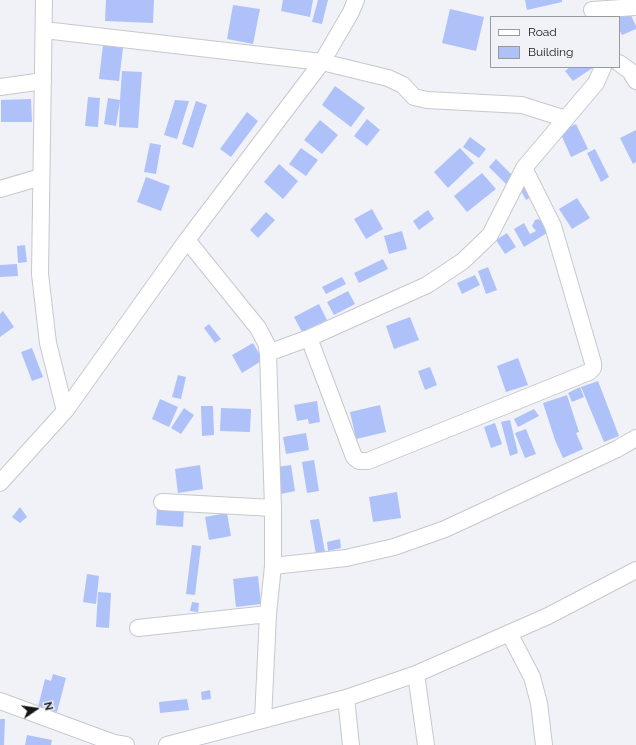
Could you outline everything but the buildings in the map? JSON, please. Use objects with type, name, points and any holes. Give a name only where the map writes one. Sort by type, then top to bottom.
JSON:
[{"type":"street","points":[[44,0],[40,274],[48,343],[65,411]]},
{"type":"street","points":[[0,483],[65,411],[187,240],[322,62],[351,12],[356,0]]},
{"type":"street","points":[[592,9],[636,7]]},
{"type":"street","points":[[44,30],[322,62],[388,78],[403,85],[414,97],[427,100],[522,105],[566,119]]},
{"type":"street","points":[[620,64],[630,71],[636,81]]},
{"type":"street","points":[[268,353],[309,338],[427,286],[463,261],[490,235],[524,168],[596,83],[603,68]]},
{"type":"street","points":[[0,87],[43,81]]},
{"type":"street","points":[[309,338],[354,457],[359,461],[368,461],[589,372],[593,368],[593,363],[553,226],[524,168]]},
{"type":"street","points":[[0,188],[41,177]]},
{"type":"street","points":[[187,240],[258,328],[266,343],[268,353],[273,508],[273,566],[268,614],[263,720]]},
{"type":"street","points":[[273,566],[353,556],[394,547],[445,529],[617,449],[636,438]]},
{"type":"street","points":[[162,502],[273,508]]},
{"type":"street","points":[[167,745],[204,740],[263,720],[346,698],[416,674],[548,616],[636,570]]},
{"type":"street","points":[[138,628],[268,614]]},
{"type":"street","points":[[509,634],[532,677],[539,703],[544,745]]},
{"type":"street","points":[[416,674],[426,745]]},
{"type":"street","points":[[346,698],[351,745]]},
{"type":"street","points":[[0,701],[114,743],[126,745]]}]
